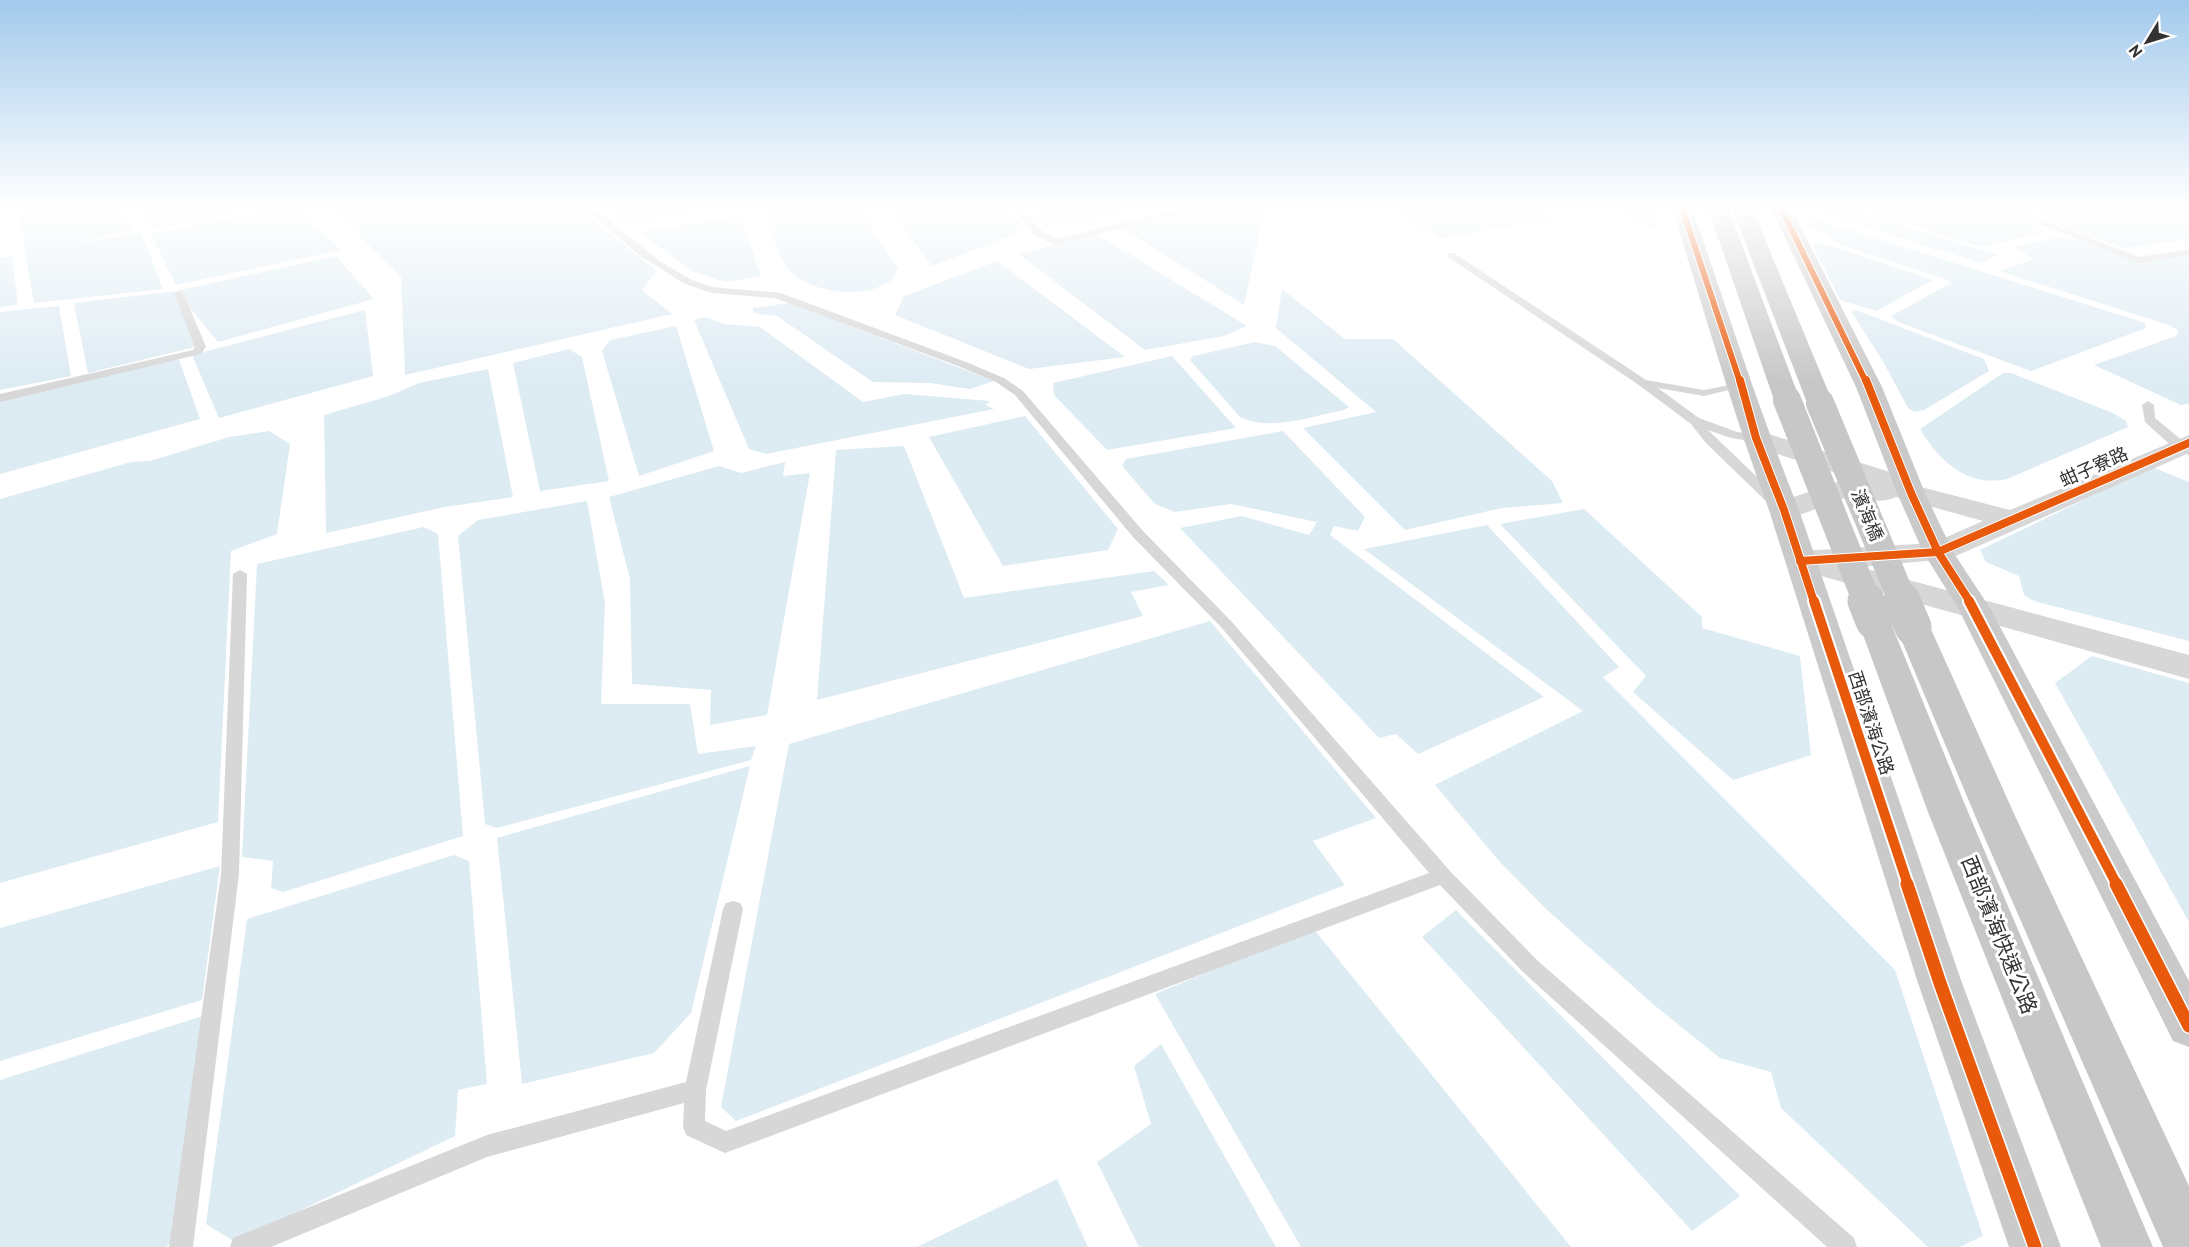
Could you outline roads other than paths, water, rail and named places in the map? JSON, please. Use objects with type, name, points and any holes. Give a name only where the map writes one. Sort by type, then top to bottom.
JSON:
[{"type":"highway","name":"濱海橋","points":[[1739,266],[1787,400],[1894,624]]},
{"type":"highway","name":"濱海橋","points":[[1765,266],[1820,403],[1894,624]]},
{"type":"highway","points":[[1894,624],[1996,818],[2189,1244]]},
{"type":"highway","name":"西部濱海快速公路","points":[[1894,624],[1953,823],[2127,1247]]},
{"type":"main road","name":"西部濱海公路","points":[[1702,266],[1741,384],[1756,438],[1784,510],[1940,983],[2035,1247]]},
{"type":"main road","points":[[1810,266],[1869,387],[1911,493],[1938,552],[1974,608],[2189,1026]]},
{"type":"street","points":[[1756,438],[1880,478],[1911,493],[2013,520]]},
{"type":"street","name":"蚶子寮路","points":[[1800,561],[1938,552],[2186,447]]},
{"type":"street","points":[[1784,510],[1840,490],[1911,493]]},
{"type":"street","points":[[1800,561],[2189,667]]},
{"type":"lane","points":[[665,266],[685,281],[714,290],[764,292],[777,296],[962,364],[1000,380],[1019,393],[1138,534],[1226,624],[1443,876],[1532,967],[1845,1247]]},
{"type":"lane","points":[[1468,266],[1640,381],[1695,421],[1717,448],[1784,510]]},
{"type":"lane","points":[[0,398],[197,352],[201,347],[179,294]]},
{"type":"lane","points":[[1640,381],[1672,389],[1704,393],[1741,384]]},
{"type":"lane","points":[[2148,405],[2149,419],[2186,447]]},
{"type":"lane","points":[[1695,421],[1735,435],[1756,438]]},
{"type":"lane","points":[[181,1247],[230,874],[240,574]]},
{"type":"lane","points":[[733,909],[695,1090],[694,1127],[725,1142],[1443,876]]},
{"type":"lane","points":[[242,1247],[487,1146],[695,1090]]}]
